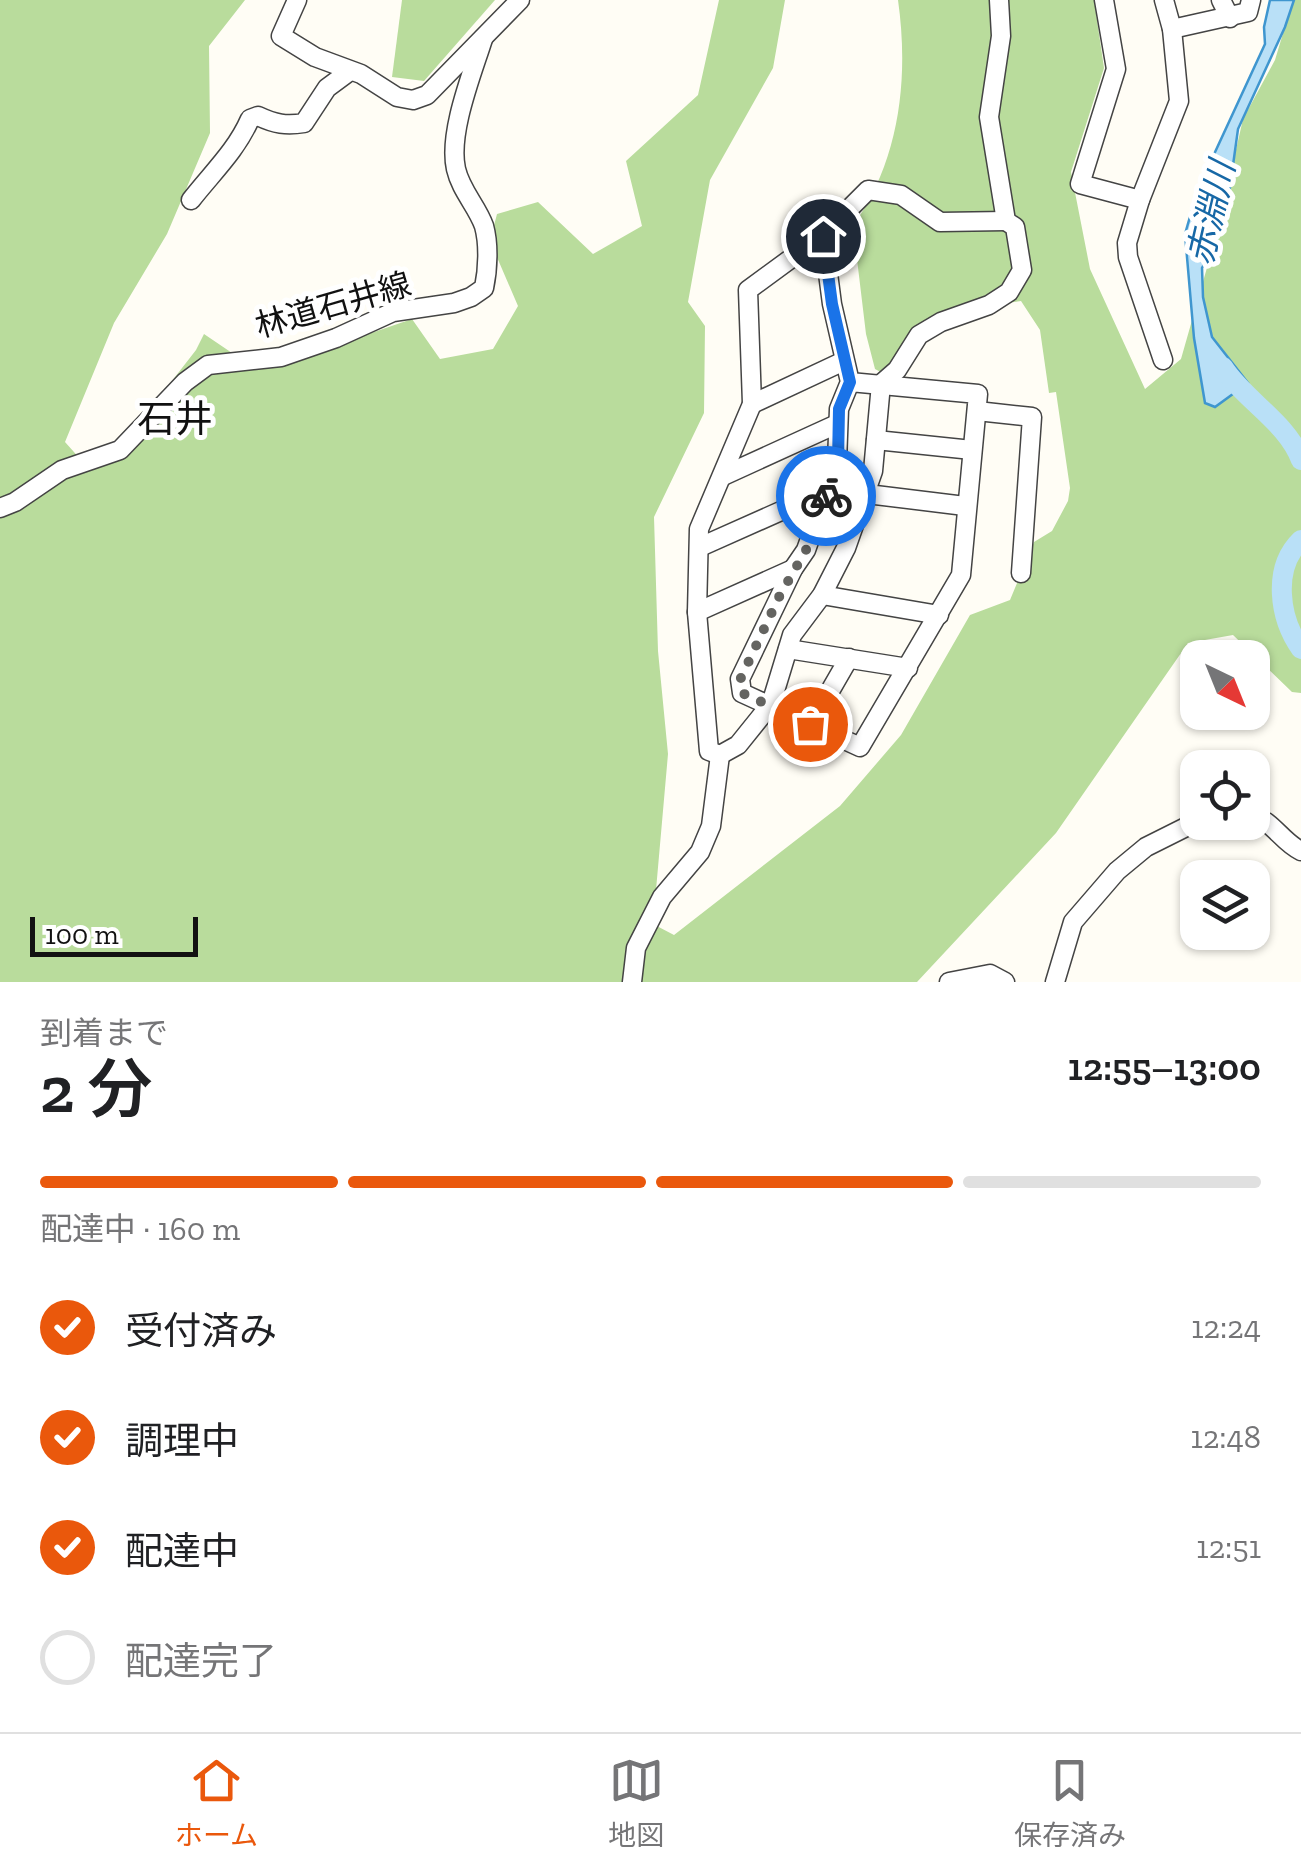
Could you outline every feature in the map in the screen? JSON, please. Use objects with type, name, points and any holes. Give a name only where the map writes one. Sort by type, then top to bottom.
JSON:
[{"type":"street","points":[[297,0],[281,36],[397,97],[413,100],[427,94],[520,0]]},
{"type":"street","points":[[999,0],[1001,36],[989,117],[1006,220]]},
{"type":"street","points":[[1104,0],[1116,69],[1080,184],[1140,200]]},
{"type":"street","points":[[1162,360],[1128,257],[1127,243],[1180,101],[1172,29],[1164,0]]},
{"type":"street","points":[[1221,0],[1230,18]]},
{"type":"street","points":[[1172,29],[1248,12],[1250,0]]},
{"type":"street","name":"林道石井線","points":[[0,508],[62,470],[120,450],[185,382],[208,364],[281,358],[393,312],[431,308],[471,297],[484,288],[488,269],[484,225],[462,189],[455,166],[459,123],[483,39]]},
{"type":"street","points":[[191,200],[213,170],[233,152],[250,119],[258,116],[290,126],[304,123],[328,88],[350,71]]},
{"type":"street","points":[[868,190],[901,195],[940,222],[1006,220],[1016,227],[1022,270],[1009,292],[989,305],[941,322],[919,335],[897,370],[881,384],[867,494],[846,548],[822,595],[792,635],[772,704],[738,745],[720,755],[708,748],[697,612],[699,529],[752,404],[748,290],[823,236],[868,190]]},
{"type":"street","points":[[823,236],[850,382],[837,424],[838,462],[806,550],[740,680],[742,693],[860,747],[961,575],[978,394],[850,382]]},
{"type":"street","points":[[752,404],[844,360]]},
{"type":"street","points":[[977,411],[1032,417],[1021,574]]},
{"type":"street","points":[[724,476],[837,424]]},
{"type":"street","points":[[876,440],[972,450]]},
{"type":"street","points":[[700,546],[828,490]]},
{"type":"street","points":[[867,494],[966,506]]},
{"type":"street","points":[[697,612],[793,569]]},
{"type":"street","points":[[822,595],[939,615]]},
{"type":"street","points":[[788,649],[908,668]]},
{"type":"street","points":[[810,724],[848,658]]},
{"type":"street","points":[[632,982],[636,948],[662,898],[700,852],[712,826],[720,755]]},
{"type":"street","points":[[1270,824],[1290,846],[1301,851]]},
{"type":"street","points":[[1055,982],[1073,922],[1117,871],[1146,848],[1180,830]]},
{"type":"street","points":[[949,982],[990,974],[1005,982]]},
{"type":"green space","points":[[0,0],[245,0],[209,46],[210,133],[167,234],[114,323],[65,442],[82,461],[121,443],[133,431],[204,334],[235,355],[287,362],[412,319],[440,359],[493,349],[518,306],[490,241],[497,214],[538,202],[593,254],[642,226],[626,161],[698,95],[719,0],[785,0],[773,68],[710,180],[688,302],[705,326],[704,413],[654,517],[658,651],[668,754],[653,924],[674,935],[840,806],[901,735],[970,615],[1010,600],[1034,542],[1052,531],[1068,501],[1070,488],[1056,392],[1049,393],[1040,330],[1021,301],[943,312],[904,340],[886,375],[875,369],[866,334],[853,226],[881,174],[897,118],[902,59],[898,0],[1094,0],[1104,68],[1071,172],[1090,269],[1145,389],[1181,359],[1218,229],[1243,119],[1275,60],[1293,0],[1301,0],[1301,693],[1292,692],[1270,671],[1270,640],[1238,640],[1233,635],[1180,640],[1180,655],[1056,833],[917,982],[0,982]]},
{"type":"green space","points":[[402,0],[495,0],[424,81],[392,77]]},
{"type":"water","points":[[1270,0],[1294,0],[1238,129],[1225,223],[1202,268],[1203,297],[1212,337],[1248,383],[1215,407],[1205,403],[1194,338],[1185,234],[1198,189],[1265,44]]},
{"type":"waterway","name":"赤淵川","points":[[1223,367],[1286,434],[1301,460]]},
{"type":"waterway","name":"赤淵川","points":[[1301,540],[1292,551],[1282,579],[1288,623],[1301,649]]},
{"type":"way so far","points":[[810,724],[742,693],[740,680],[806,550],[826,496]]},
{"type":"district","name":"石井","points":[[175,419]]},
{"type":"route","points":[[823,236],[832,304],[850,382],[839,409],[838,462],[826,496]]}]
